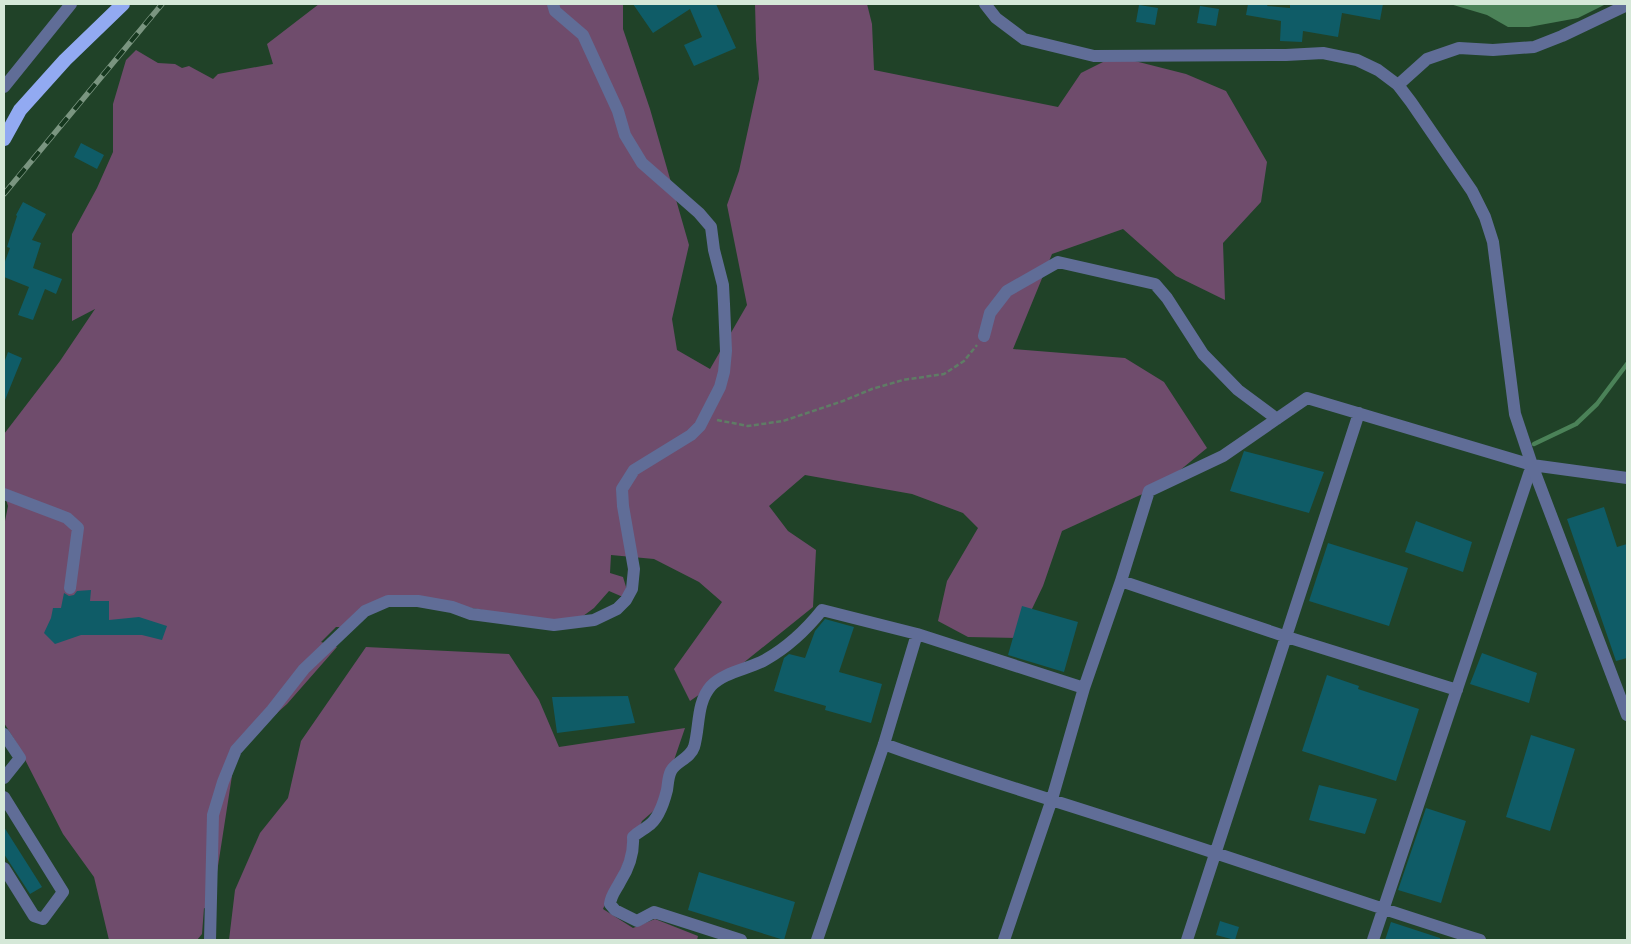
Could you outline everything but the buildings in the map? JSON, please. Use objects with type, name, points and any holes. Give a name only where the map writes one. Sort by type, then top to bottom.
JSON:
[{"type":"highway","points":[[4,139],[20,110],[65,60],[123,4]]},
{"type":"street","points":[[4,87],[71,4]]},
{"type":"street","points":[[210,940],[213,815],[223,782],[236,750],[272,710],[304,669],[365,611],[388,601],[418,601],[452,607],[471,614],[554,625],[594,620],[617,609],[626,600],[632,589],[634,569],[622,490],[634,470],[691,435],[700,426],[720,388],[726,351],[723,285],[714,250],[711,227],[700,213],[642,163],[626,135],[618,111],[583,34],[555,11],[553,4]]},
{"type":"street","points":[[985,4],[996,18],[1024,39],[1094,56],[1286,55],[1323,53],[1357,60],[1378,70],[1398,85],[1468,184],[1485,218],[1493,242],[1515,414],[1532,465],[1627,715]]},
{"type":"street","points":[[1398,85],[1427,59],[1459,48],[1493,50],[1534,48],[1627,5]]},
{"type":"street","points":[[984,336],[990,313],[1007,291],[1058,262],[1155,284],[1168,298],[1204,354],[1238,390],[1277,419]]},
{"type":"street","points":[[1004,940],[1052,799],[1084,688],[1121,581],[1149,491],[1223,456],[1307,398],[1532,465],[1627,478]]},
{"type":"street","points":[[1187,940],[1359,414]]},
{"type":"street","points":[[1373,940],[1532,465]]},
{"type":"street","points":[[4,494],[67,518],[78,528],[70,588]]},
{"type":"street","points":[[1121,581],[1287,637],[1457,690]]},
{"type":"street","points":[[741,940],[654,912],[637,921],[615,910],[610,904],[611,897],[632,857],[634,850],[632,837],[649,826],[658,815],[667,790],[670,773],[674,766],[684,760],[693,750],[701,705],[704,695],[712,685],[722,678],[767,659],[793,642],[808,628],[822,610],[917,634],[1084,688]]},
{"type":"street","points":[[817,940],[884,744],[917,634]]},
{"type":"street","points":[[4,734],[20,758],[4,778]]},
{"type":"street","points":[[884,744],[922,759],[1052,799],[1383,910],[1480,940]]},
{"type":"street","points":[[4,797],[63,892],[43,919],[34,916],[4,868]]},
{"type":"path","points":[[705,417],[729,424],[748,426],[783,420],[895,382],[944,374],[964,361],[984,336]]},
{"type":"shaded area","points":[[319,4],[623,4],[623,29],[650,109],[689,245],[672,319],[677,350],[710,369],[747,305],[727,205],[739,171],[759,79],[755,4],[867,4],[872,24],[874,70],[1058,107],[1081,73],[1115,56],[1186,74],[1226,91],[1267,162],[1261,202],[1223,243],[1225,300],[1176,276],[1123,229],[1052,254],[1013,349],[1125,358],[1164,382],[1207,448],[1162,485],[1062,531],[1043,586],[1018,638],[968,637],[938,621],[947,581],[978,528],[963,513],[912,494],[805,475],[769,506],[788,531],[816,550],[813,607],[732,672],[690,701],[674,669],[722,602],[699,582],[654,559],[611,555],[610,573],[623,577],[630,600],[609,591],[594,608],[579,619],[545,621],[397,595],[347,627],[336,627],[321,642],[337,647],[287,704],[236,750],[211,911],[204,908],[202,934],[197,940],[109,940],[94,877],[63,834],[16,742],[4,723],[4,526],[8,506],[4,493],[4,434],[60,361],[95,309],[72,321],[72,234],[97,188],[113,152],[113,104],[126,60],[136,50],[158,63],[175,64],[182,68],[189,66],[213,79],[218,74],[273,64],[267,44]]},
{"type":"shaded area","points":[[1450,4],[1606,4],[1578,18],[1529,27],[1508,27],[1487,15]]},
{"type":"shaded area","points":[[366,647],[509,654],[539,700],[559,747],[685,728],[658,807],[642,821],[603,909],[633,928],[655,919],[698,936],[697,940],[229,940],[235,890],[260,833],[288,798],[301,741]]},
{"type":"waterway","points":[[1534,444],[1576,424],[1597,404],[1627,364]]},
{"type":"railway","points":[[4,194],[162,4]]}]
